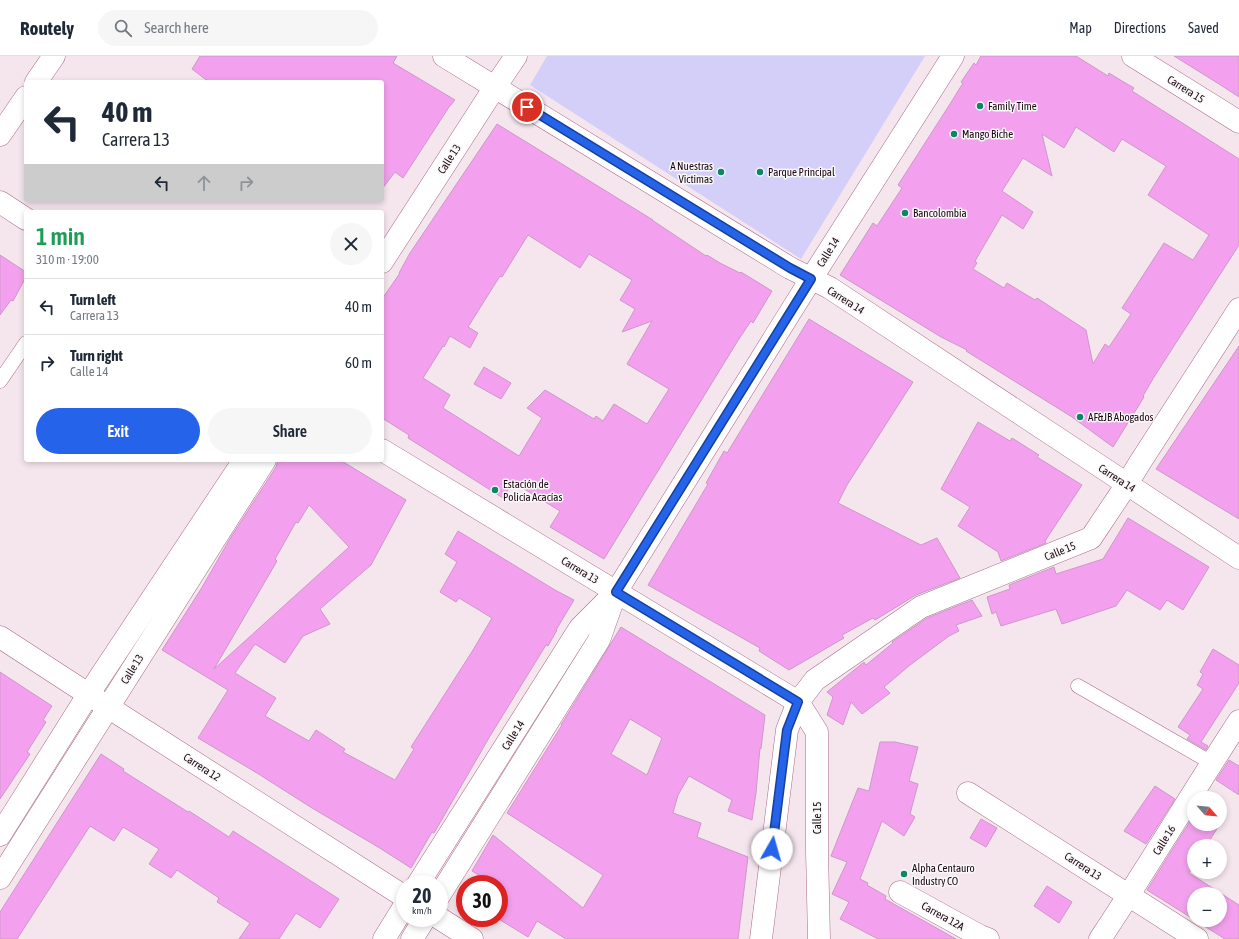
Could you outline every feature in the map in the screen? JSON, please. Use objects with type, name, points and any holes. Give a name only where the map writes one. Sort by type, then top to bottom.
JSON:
[{"type":"street","points":[[37,80],[54,56]]},
{"type":"street","name":"Carrera 14","points":[[444,56],[790,268],[830,288],[1239,558]]},
{"type":"street","name":"Calle 13","points":[[384,259],[516,56]]},
{"type":"street","name":"Calle 14","points":[[448,882],[599,640],[616,592],[811,279],[953,56]]},
{"type":"street","name":"Carrera 15","points":[[1133,56],[1239,122]]},
{"type":"street","points":[[0,135],[24,100]]},
{"type":"street","points":[[0,202],[24,218]]},
{"type":"street","name":"Calle 15","points":[[761,939],[787,730],[798,702],[815,680],[921,607],[1091,538],[1239,310]]},
{"type":"street","name":"Carrera 13","points":[[384,451],[798,702]]},
{"type":"street","name":"Calle 13","points":[[0,835],[88,695],[243,462]]},
{"type":"street","name":"Calle 13","points":[[0,878],[264,462]]},
{"type":"street","name":"Calle 14","points":[[424,875],[580,628],[616,592]]},
{"type":"street","name":"Carrera 12","points":[[0,637],[88,695],[396,891]]},
{"type":"street","name":"Calle 15","points":[[798,702],[817,732],[819,939]]},
{"type":"street","name":"Calle 16","points":[[1100,939],[1129,896],[1239,721]]},
{"type":"street","name":"Carrera 13","points":[[968,793],[1197,939]]},
{"type":"street","name":"Carrera 12A","points":[[900,892],[988,939]]},
{"type":"street","points":[[384,939],[396,920]]},
{"type":"street","points":[[448,924],[472,939]]},
{"type":"street","points":[[412,939],[420,927]]},
{"type":"lane","points":[[0,381],[24,346]]},
{"type":"lane","points":[[1078,686],[1212,762]]},
{"type":"shaded area","name":"Parque Principal","points":[[547,56],[925,56],[801,259],[530,85]]},
{"type":"building","points":[[200,56],[397,56],[393,63],[455,100],[403,178],[395,172],[384,186],[384,80],[206,80],[192,69]]},
{"type":"building","points":[[981,56],[1076,56],[1108,76],[1109,73],[1134,88],[1132,91],[1239,159],[1239,245],[1154,377],[1143,396],[1144,397],[1113,447],[1072,417],[966,351],[967,350],[941,337],[840,275],[873,223],[877,226],[902,188],[898,185],[963,83],[961,82],[974,63],[976,65]],"holes":[[[1076,127],[1114,152],[1122,139],[1166,166],[1148,195],[1209,235],[1193,260],[1164,243],[1122,308],[1131,314],[1109,347],[1105,344],[1093,364],[1086,330],[1037,298],[1035,300],[1007,283],[1004,288],[973,269],[977,263],[975,261],[1002,215],[1023,229],[1033,212],[1002,191],[1023,158],[1052,176],[1042,134],[1064,148]]]},
{"type":"building","points":[[1174,56],[1239,56],[1239,97],[1219,84]]},
{"type":"building","points":[[497,124],[653,220],[706,256],[707,255],[740,273],[741,272],[772,291],[753,323],[751,321],[737,342],[604,559],[550,527],[560,511],[513,482],[503,498],[408,438],[409,435],[384,419],[384,296],[410,253]],"holes":[[[528,235],[580,268],[589,254],[632,280],[620,300],[635,309],[622,332],[652,321],[627,364],[669,389],[647,424],[614,404],[603,421],[596,416],[594,419],[545,390],[527,408],[542,418],[519,456],[443,408],[450,395],[423,378],[450,336],[470,348],[478,333],[468,327]]]},
{"type":"building","points":[[0,255],[24,271],[24,281],[13,301],[11,300],[0,315]]},
{"type":"building","points":[[809,319],[913,382],[847,485],[838,503],[921,545],[937,538],[960,578],[916,595],[875,620],[873,618],[842,635],[844,638],[789,670],[759,651],[760,648],[648,585],[708,484],[706,483],[724,451],[727,453]]},
{"type":"building","points":[[1239,346],[1239,519],[1156,469]]},
{"type":"building","points":[[484,367],[511,383],[501,399],[474,384]]},
{"type":"building","points":[[978,422],[1010,441],[1012,438],[1039,455],[1037,457],[1082,485],[1045,541],[1046,543],[1001,561],[998,552],[958,526],[970,507],[941,489]]},
{"type":"building","points":[[277,462],[343,462],[406,500],[371,565],[320,609],[330,624],[303,636],[285,663],[255,644],[235,673],[276,698],[265,716],[309,741],[316,730],[345,749],[343,752],[395,780],[414,749],[411,747],[492,618],[459,598],[456,602],[440,592],[457,562],[445,554],[458,531],[574,600],[548,646],[546,645],[490,736],[434,833],[432,832],[411,868],[198,738],[228,690],[162,650],[201,589],[231,537],[276,467]],"holes":[[[309,505],[349,547],[214,669],[277,561],[275,559],[296,522],[298,523]]]},
{"type":"building","points":[[1128,518],[1209,567],[1183,610],[1167,600],[1160,610],[1127,590],[1116,606],[1062,624],[1056,609],[1001,626],[996,612],[992,614],[987,597],[1010,589],[1009,585],[1054,567],[1056,574],[1103,559]]},
{"type":"building","points":[[972,600],[982,616],[956,625],[959,631],[949,636],[910,665],[884,687],[890,693],[862,714],[851,702],[843,725],[827,715],[833,697],[827,692],[864,662],[866,665],[893,643],[892,642],[927,618]]},
{"type":"building","points":[[621,627],[765,715],[752,820],[728,811],[732,800],[689,776],[678,795],[673,813],[701,823],[697,837],[748,857],[738,939],[566,939],[537,921],[528,937],[508,925],[508,875],[479,875],[472,871],[493,835],[583,908],[603,875],[507,813]],"holes":[[[630,719],[662,738],[647,775],[611,754]]]},
{"type":"building","points":[[1213,649],[1239,665],[1239,683],[1201,742],[1208,746],[1206,750],[1187,739],[1190,735],[1178,727],[1203,689],[1197,685],[1203,674],[1200,672]]},
{"type":"building","points":[[0,672],[52,706],[43,720],[46,722],[27,752],[30,754],[0,799]]},
{"type":"building","points":[[880,742],[895,742],[918,747],[909,781],[918,784],[910,814],[915,817],[904,836],[882,821],[860,879],[886,896],[885,899],[956,939],[878,939],[840,919],[849,902],[832,894],[847,862],[831,856],[858,788],[869,791]]},
{"type":"building","points":[[101,754],[124,769],[123,771],[229,837],[233,831],[339,899],[320,928],[296,913],[279,939],[239,939],[250,923],[217,902],[219,898],[177,870],[171,878],[149,864],[159,849],[123,827],[114,841],[90,826],[17,939],[0,939],[0,912]]},
{"type":"building","points":[[1229,760],[1239,766],[1239,795],[1216,780]]},
{"type":"building","points":[[1155,786],[1175,799],[1146,844],[1124,831]]},
{"type":"building","points":[[981,819],[997,828],[986,847],[970,838]]},
{"type":"building","points":[[1187,826],[1187,831],[1216,831],[1210,839],[1187,839],[1187,879],[1198,879],[1211,887],[1187,887],[1187,916],[1147,890]]},
{"type":"building","points":[[1047,886],[1072,902],[1059,923],[1034,906]]},
{"type":"building","points":[[1227,897],[1239,905],[1239,939],[1225,939],[1206,927],[1227,927]]},
{"type":"place","name":"Family Time","points":[[980,106]]},
{"type":"place","name":"Mango Biche","points":[[954,134]]},
{"type":"place","name":"A Nuestras Victimas","points":[[721,172]]},
{"type":"place","name":"Parque Principal","points":[[760,172]]},
{"type":"place","name":"Bancolombia","points":[[905,213]]},
{"type":"place","name":"AF&JB Abogados","points":[[1080,417]]},
{"type":"place","name":"Estación de Policía Acacías","points":[[495,490]]},
{"type":"place","name":"Alpha Centauro Industry CO","points":[[904,874]]},
{"type":"route","points":[[527,107],[790,268],[811,279],[616,592],[798,702],[787,730],[772,849]]}]
